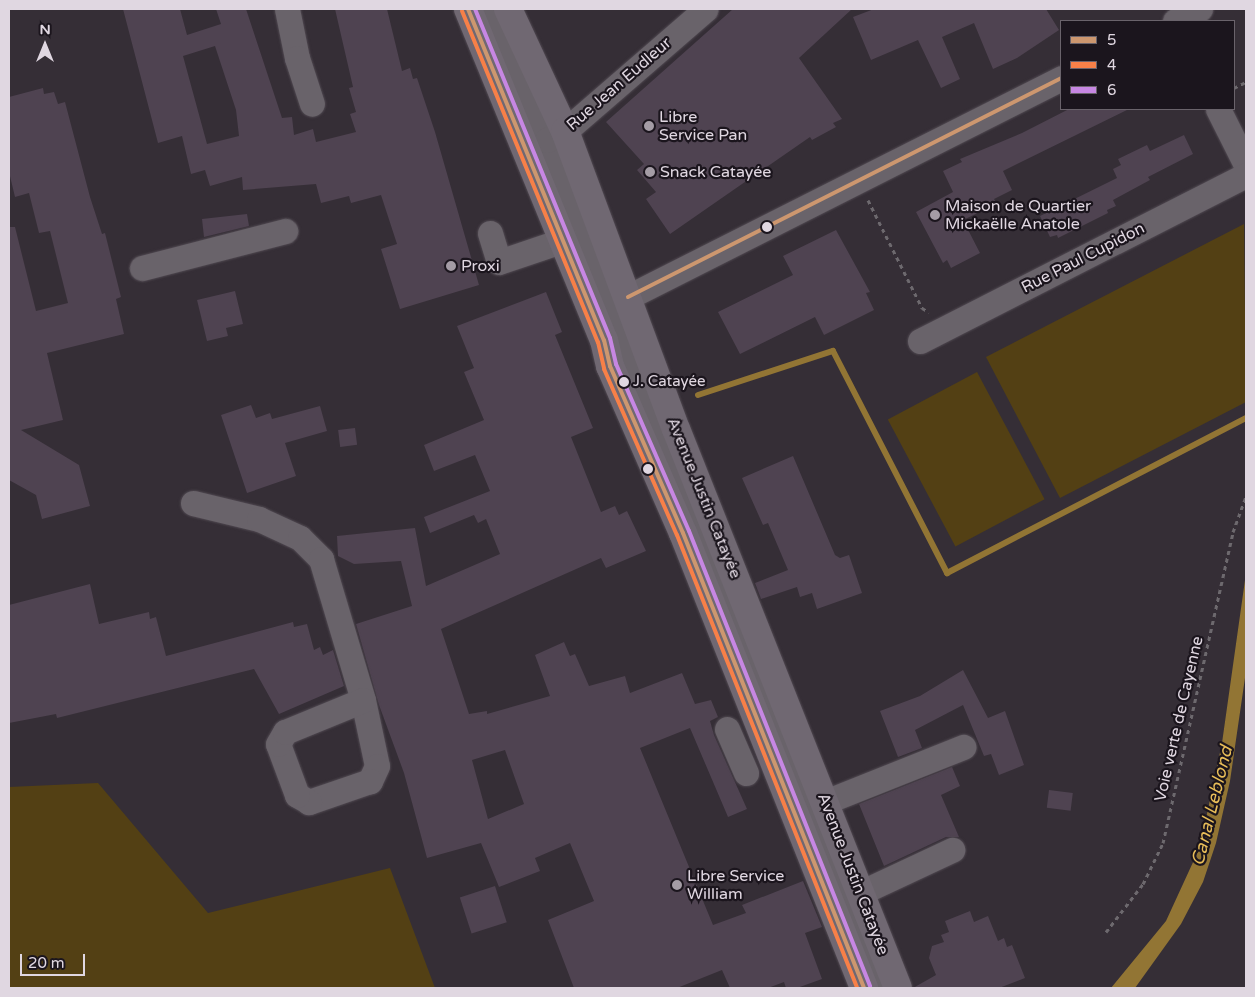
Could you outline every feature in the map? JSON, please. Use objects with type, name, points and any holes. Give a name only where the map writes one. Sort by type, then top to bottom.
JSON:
[{"type":"main road","name":"Avenue Justin Catayée","points":[[468,9],[546,140],[628,296],[676,429],[898,988]]},
{"type":"main road","name":"Avenue Justin Catayée","points":[[508,9],[546,140],[564,240],[604,340],[610,366],[683,533],[864,988]]},
{"type":"street","points":[[287,9],[297,58],[312,104]]},
{"type":"street","points":[[487,9],[546,140],[880,988]]},
{"type":"street","name":"Rue Jean Eudleur","points":[[546,140],[706,9]]},
{"type":"street","points":[[1177,20],[1200,9]]},
{"type":"street","points":[[628,296],[1060,78]]},
{"type":"street","points":[[1218,110],[1246,165]]},
{"type":"street","name":"Rue Paul Cupidon","points":[[920,341],[948,325],[1246,175]]},
{"type":"street","points":[[142,268],[285,231]]},
{"type":"street","points":[[490,233],[499,262],[564,240]]},
{"type":"street","points":[[192,502],[259,519],[300,538],[321,559],[363,700],[377,766],[370,782],[309,802],[296,795],[278,744],[285,732],[363,700]]},
{"type":"street","points":[[727,728],[746,773]]},
{"type":"street","points":[[825,802],[963,747]]},
{"type":"street","points":[[860,893],[952,850]]},
{"type":"path","points":[[858,179],[922,308],[948,325]]},
{"type":"path","name":"Voie verte de Cayenne","points":[[1106,932],[1143,884],[1163,843],[1233,532],[1246,497]]},
{"type":"shaded area","points":[[1244,224],[1246,402],[1060,498],[986,357]]},
{"type":"shaded area","points":[[977,372],[1045,499],[955,547],[888,419]]},
{"type":"shaded area","points":[[98,783],[208,913],[390,868],[435,988],[9,988],[9,787]]},
{"type":"water","name":"Canal Leblond","points":[[1246,573],[1246,671],[1230,781],[1216,843],[1203,882],[1181,924],[1135,988],[1111,988],[1166,921],[1200,847],[1222,743]]},
{"type":"building","points":[[123,9],[180,9],[187,35],[221,24],[216,9],[246,9],[282,118],[292,117],[294,135],[313,129],[316,142],[356,132],[350,114],[356,112],[349,88],[353,87],[335,9],[387,9],[402,71],[410,68],[413,79],[417,78],[435,132],[479,285],[400,309],[381,249],[397,244],[381,195],[351,203],[349,196],[321,203],[316,184],[243,190],[242,177],[210,186],[205,170],[191,174],[182,136],[158,143]],"holes":[[[215,46],[236,110],[239,136],[207,144],[183,56]]]},
{"type":"building","points":[[733,9],[852,9],[799,58],[842,119],[833,123],[836,127],[812,140],[810,137],[670,234],[646,199],[656,192],[637,170],[644,164],[606,122]]},
{"type":"building","points":[[874,9],[1046,9],[1059,30],[1017,58],[993,69],[974,23],[942,37],[960,79],[941,88],[918,40],[871,60],[853,17]]},
{"type":"building","points":[[43,88],[44,94],[54,92],[58,104],[65,102],[90,197],[102,234],[105,233],[121,297],[116,299],[124,334],[47,353],[63,420],[21,430],[79,465],[90,506],[42,519],[36,495],[9,480],[9,227],[15,227],[36,311],[68,303],[50,231],[39,233],[29,193],[15,197],[9,172],[9,97]]},
{"type":"building","points":[[1067,110],[1127,110],[1003,171],[1012,190],[994,199],[997,204],[963,220],[980,253],[951,268],[947,260],[943,263],[916,212],[953,192],[943,171],[962,162],[960,159],[1022,133]]},
{"type":"building","points":[[1184,135],[1193,154],[1148,177],[1150,180],[1113,200],[1116,206],[1107,210],[1108,213],[1058,238],[1057,235],[1050,237],[1040,216],[1117,178],[1113,169],[1121,165],[1118,159],[1147,145],[1150,151]]},
{"type":"building","points":[[247,214],[249,226],[204,237],[202,219]]},
{"type":"building","points":[[836,230],[870,292],[866,293],[874,310],[824,335],[815,317],[740,354],[718,312],[793,275],[783,256]]},
{"type":"building","points":[[235,291],[243,324],[226,328],[228,336],[207,341],[197,300]]},
{"type":"building","points":[[546,292],[562,332],[555,335],[593,428],[571,437],[601,512],[615,506],[619,515],[627,511],[646,551],[606,568],[601,558],[441,629],[469,714],[487,711],[487,714],[550,696],[535,655],[564,642],[570,656],[575,654],[589,686],[625,676],[630,693],[682,673],[695,704],[711,700],[718,717],[710,721],[714,735],[747,809],[728,817],[690,728],[640,748],[713,925],[746,913],[742,905],[803,881],[822,927],[805,933],[822,979],[797,988],[786,988],[784,982],[768,988],[730,988],[722,970],[677,988],[574,988],[548,920],[594,901],[570,843],[535,858],[540,871],[499,887],[481,843],[427,858],[404,773],[379,705],[356,624],[412,606],[401,561],[354,564],[338,556],[337,536],[415,528],[426,586],[500,554],[486,519],[478,523],[474,515],[430,533],[424,517],[490,491],[475,455],[434,471],[424,445],[484,420],[464,372],[474,368],[457,326]],"holes":[[[505,750],[524,804],[488,819],[472,760]]]},
{"type":"building","points":[[251,405],[256,418],[270,413],[272,419],[320,406],[327,431],[285,443],[296,476],[247,493],[221,415]]},
{"type":"building","points":[[355,428],[357,445],[340,447],[338,430]]},
{"type":"building","points":[[793,456],[835,555],[840,558],[849,555],[862,593],[817,609],[812,593],[800,597],[797,587],[761,599],[755,583],[788,570],[768,523],[763,525],[742,478]]},
{"type":"building","points":[[90,584],[99,624],[149,612],[150,619],[156,617],[166,656],[293,622],[294,627],[307,624],[314,650],[320,647],[323,655],[333,650],[344,686],[279,714],[254,669],[57,718],[56,714],[9,723],[9,605]]},
{"type":"building","points":[[963,670],[988,718],[1005,711],[1024,765],[999,775],[991,754],[984,756],[963,705],[915,730],[922,748],[898,757],[880,711],[920,696]]},
{"type":"building","points":[[952,767],[960,786],[941,795],[959,837],[946,837],[884,866],[859,804]]},
{"type":"building","points":[[1049,790],[1073,793],[1071,811],[1047,808]]},
{"type":"building","points":[[495,886],[507,922],[472,934],[460,897]]},
{"type":"building","points":[[970,911],[974,922],[988,916],[998,941],[1004,938],[1007,947],[1012,945],[1025,978],[999,988],[913,988],[936,975],[929,958],[932,946],[944,942],[941,935],[949,932],[945,921]]},
{"type":"waterway","points":[[698,395],[833,351],[947,573],[1246,418]]},
{"type":"transit line","name":"5","points":[[468,9],[604,340],[610,366],[683,533],[864,988]]},
{"type":"transit line","name":"6","points":[[475,9],[610,338],[616,364],[689,531],[870,986]]},
{"type":"transit line","name":"4","points":[[462,11],[598,342],[604,369],[677,535],[857,988]]},
{"type":"transit line","name":"5","points":[[628,297],[1060,79]]},
{"type":"place","name":"Libre Service Pan","points":[[649,126]]},
{"type":"place","name":"Snack Catayée","points":[[650,172]]},
{"type":"place","name":"Maison de Quartier Mickaëlle Anatole","points":[[935,215]]},
{"type":"place","name":"Proxi","points":[[451,266]]},
{"type":"place","name":"J. Catayée","points":[[624,382]]},
{"type":"place","name":"Libre Service William","points":[[677,885]]}]
